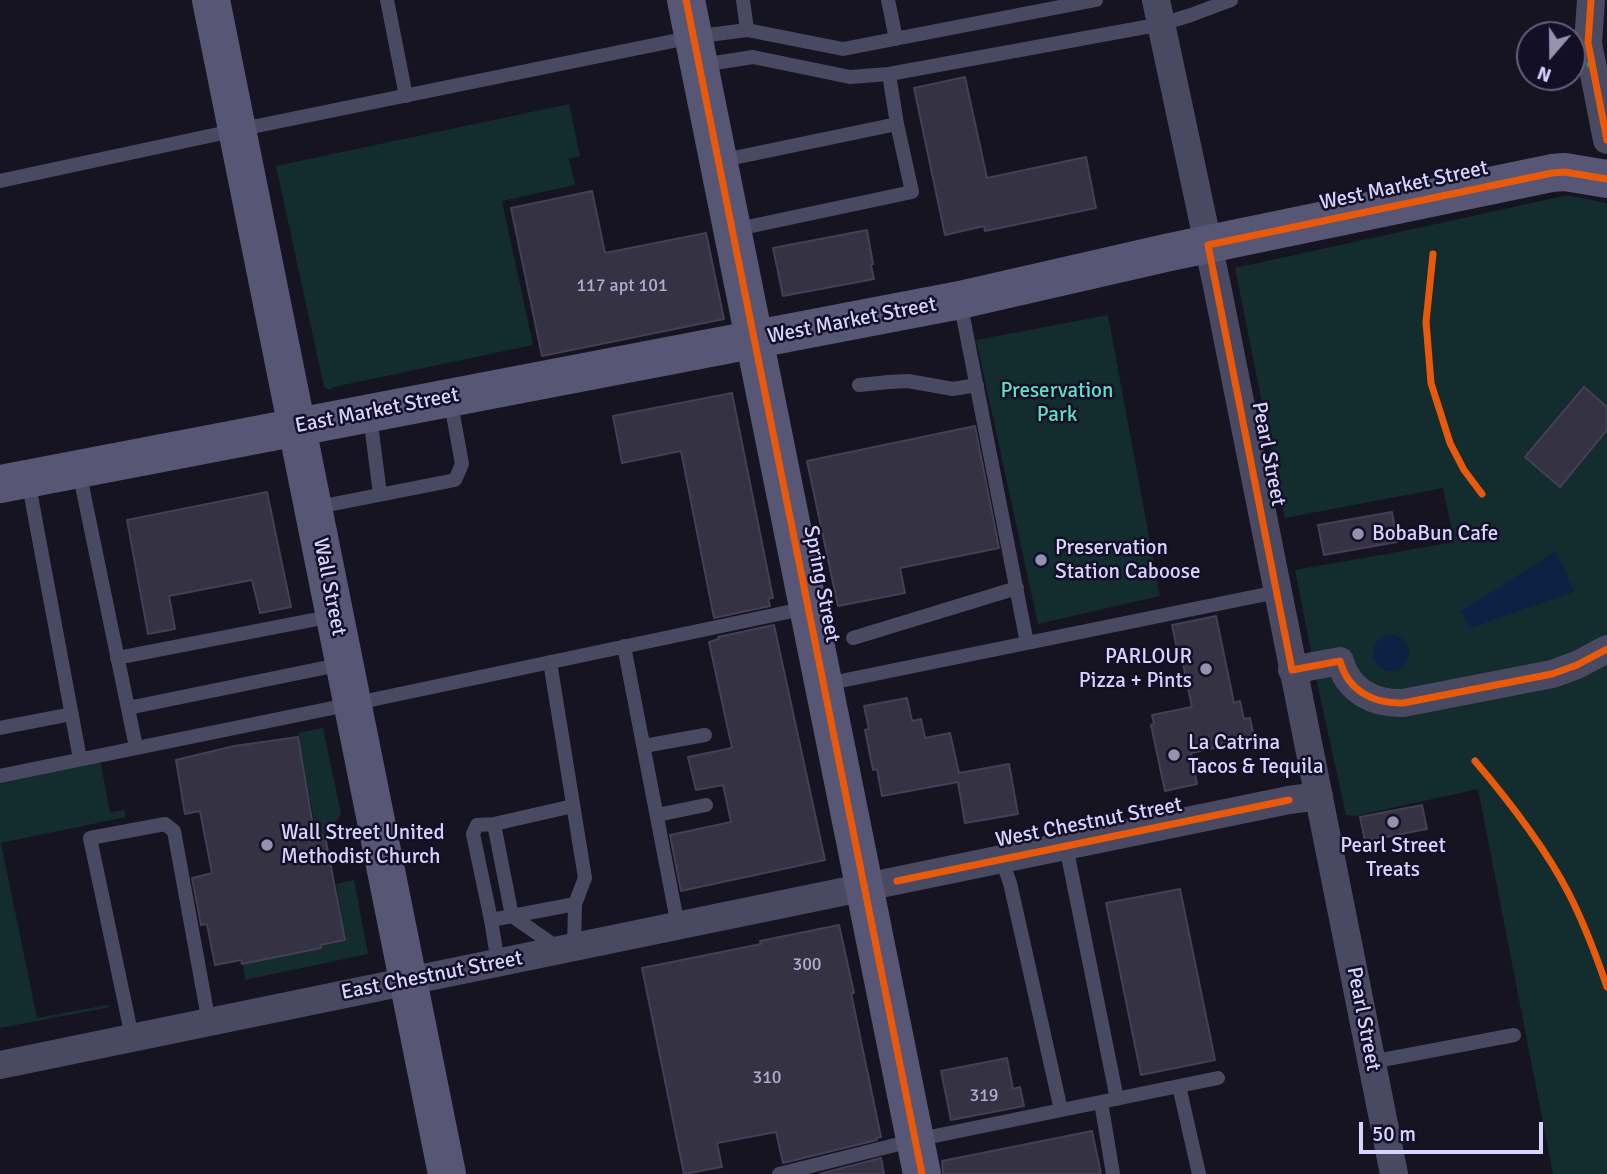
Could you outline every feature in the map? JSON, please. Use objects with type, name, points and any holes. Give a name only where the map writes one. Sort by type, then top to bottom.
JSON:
[{"type":"street","name":"Wall Street","points":[[211,0],[447,1174]]},
{"type":"street","name":"Spring Street","points":[[686,0],[918,1157]]},
{"type":"street","points":[[1591,0],[1588,43],[1607,140]]},
{"type":"street","name":"Pearl Street","points":[[1159,12],[1292,670],[1310,746],[1394,1174]]},
{"type":"street","name":"West Market Street","points":[[754,339],[960,300],[1552,173],[1565,172],[1607,179]]},
{"type":"street","name":"East Market Street","points":[[14,481],[754,339]]},
{"type":"street","points":[[1292,670],[1340,661],[1346,675],[1360,691],[1374,699],[1396,703],[1411,702],[1552,674],[1577,665],[1607,649]]},
{"type":"street","name":"West Chestnut Street","points":[[864,888],[1001,858],[1319,796]]},
{"type":"street","name":"East Chestnut Street","points":[[0,1065],[864,888]]},
{"type":"lane","points":[[387,0],[406,96]]},
{"type":"lane","points":[[743,0],[747,30]]},
{"type":"lane","points":[[888,0],[896,39]]},
{"type":"lane","points":[[0,181],[406,96],[696,51],[747,30],[843,50],[1035,6],[1096,0]]},
{"type":"lane","points":[[696,51],[753,57],[850,77],[889,74],[1159,12],[1191,15],[1230,0]]},
{"type":"lane","points":[[732,230],[912,192],[889,74]]},
{"type":"lane","points":[[718,161],[897,124]]},
{"type":"lane","points":[[960,300],[1027,643]]},
{"type":"lane","points":[[859,385],[908,381],[954,389],[977,385]]},
{"type":"lane","points":[[313,508],[455,480],[461,464],[449,397]]},
{"type":"lane","points":[[370,412],[380,494]]},
{"type":"lane","points":[[78,468],[136,747]]},
{"type":"lane","points":[[14,481],[72,714],[80,759]]},
{"type":"lane","points":[[853,638],[1017,589]]},
{"type":"lane","points":[[823,685],[1277,592]]},
{"type":"lane","points":[[0,776],[808,608]]},
{"type":"lane","points":[[117,658],[335,615]]},
{"type":"lane","points":[[624,646],[678,926]]},
{"type":"lane","points":[[494,824],[512,916],[568,949],[575,904],[585,878],[550,662]]},
{"type":"lane","points":[[128,708],[345,664]]},
{"type":"lane","points":[[0,728],[72,714]]},
{"type":"lane","points":[[644,746],[705,735]]},
{"type":"lane","points":[[657,815],[706,805]]},
{"type":"lane","points":[[498,963],[473,834],[477,825],[494,824],[573,806]]},
{"type":"lane","points":[[132,1037],[90,838],[165,824],[174,831],[209,1023]]},
{"type":"lane","points":[[1066,846],[1117,1099]]},
{"type":"lane","points":[[1001,858],[1010,883],[1061,1110]]},
{"type":"lane","points":[[491,920],[575,904]]},
{"type":"lane","points":[[1371,1062],[1514,1035]]},
{"type":"lane","points":[[779,1174],[918,1157],[1061,1110],[1218,1078]]},
{"type":"lane","points":[[1179,1086],[1199,1174]]},
{"type":"lane","points":[[1101,1102],[1113,1174]]},
{"type":"green space","points":[[569,104],[580,156],[569,159],[575,185],[502,201],[533,345],[330,390],[324,387],[276,166]]},
{"type":"green space","points":[[1568,195],[1607,203],[1607,1174],[1553,1174],[1478,789],[1356,816],[1346,815],[1295,570],[1454,542],[1443,488],[1285,518],[1235,268]]},
{"type":"green space","name":"Preservation Park","points":[[1108,315],[1160,596],[1038,624],[976,340]]},
{"type":"green space","points":[[323,728],[341,814],[327,836],[317,837],[298,733]]},
{"type":"green space","points":[[100,760],[110,812],[124,810],[126,817],[1,843],[37,1018],[107,1005],[111,1007],[0,1028],[0,782]]},
{"type":"green space","points":[[354,880],[368,954],[245,980],[243,964],[346,941],[336,884]]},
{"type":"water","points":[[1555,552],[1574,592],[1470,628],[1461,611]]},
{"type":"water","points":[[1391,635],[1404,640],[1409,653],[1404,666],[1391,671],[1378,666],[1373,653],[1378,640]]},
{"type":"building","points":[[965,77],[987,178],[1086,157],[1096,208],[985,231],[984,226],[945,235],[914,88]]},
{"type":"building","points":[[592,191],[605,253],[706,233],[724,319],[542,356],[511,208]]},
{"type":"building","points":[[867,230],[874,279],[783,296],[773,248]]},
{"type":"building","points":[[1584,387],[1607,407],[1607,430],[1560,487],[1525,457]]},
{"type":"building","points":[[732,393],[773,598],[768,599],[770,606],[714,618],[681,451],[622,463],[613,416]]},
{"type":"building","points":[[975,426],[999,548],[900,568],[905,593],[838,606],[807,461]]},
{"type":"building","points":[[267,492],[291,607],[260,613],[252,580],[169,596],[175,629],[148,634],[127,520]]},
{"type":"building","name":"BobaBun Cafe","points":[[1392,512],[1397,542],[1324,555],[1318,525]]},
{"type":"building","name":"PARLOUR Pizza + Pints","points":[[1216,616],[1234,703],[1240,701],[1244,719],[1250,718],[1254,738],[1191,753],[1197,784],[1165,791],[1151,725],[1154,724],[1152,715],[1192,707],[1172,625]]},
{"type":"building","points":[[774,625],[825,860],[681,891],[670,835],[731,822],[723,785],[696,790],[688,757],[732,748],[709,642],[719,639],[718,637]]},
{"type":"building","points":[[907,698],[912,721],[921,719],[925,738],[950,733],[959,773],[1009,764],[1018,814],[965,823],[958,782],[882,796],[877,769],[873,770],[865,730],[869,729],[864,706]]},
{"type":"building","name":"Wall Street United Methodist Church","points":[[298,737],[315,838],[325,836],[345,940],[321,945],[321,948],[242,964],[241,960],[215,965],[207,924],[201,925],[192,878],[212,873],[200,811],[185,814],[176,760],[234,746]]},
{"type":"building","name":"Pearl Street Treats","points":[[1422,805],[1427,829],[1365,841],[1360,817]]},
{"type":"building","points":[[1180,889],[1215,1060],[1141,1075],[1106,903]]},
{"type":"building","points":[[839,925],[881,1137],[783,1163],[776,1132],[717,1143],[722,1167],[684,1174],[642,968]]},
{"type":"building","points":[[1007,1058],[1013,1089],[1020,1087],[1024,1106],[951,1120],[941,1071]]},
{"type":"building","points":[[1092,1131],[1101,1174],[943,1174],[942,1161]]},
{"type":"building","points":[[881,1158],[884,1174],[819,1174]]},
{"type":"marked path","points":[[1586,65],[1592,64]]},
{"type":"cycle path","points":[[686,0],[922,1174]]},
{"type":"cycle path","points":[[1591,0],[1588,43],[1607,140]]},
{"type":"cycle path","points":[[1607,179],[1565,172],[1552,173],[1208,245],[1292,670],[1340,661],[1349,680],[1364,694],[1382,701],[1403,703],[1552,674],[1577,665],[1607,649]]},
{"type":"cycle path","points":[[1433,254],[1426,322],[1431,383],[1450,443],[1464,470],[1482,494]]},
{"type":"cycle path","points":[[1475,761],[1525,824],[1559,875],[1584,927],[1607,987]]},
{"type":"cycle path","points":[[897,881],[1289,800]]},
{"type":"place","name":"BobaBun Cafe","points":[[1358,534]]},
{"type":"place","name":"Preservation Station Caboose","points":[[1041,560]]},
{"type":"place","name":"PARLOUR Pizza + Pints","points":[[1206,669]]},
{"type":"place","name":"La Catrina Tacos & Tequila","points":[[1174,755]]},
{"type":"place","name":"Pearl Street Treats","points":[[1393,822]]},
{"type":"place","name":"Wall Street United Methodist Church","points":[[267,845]]}]
